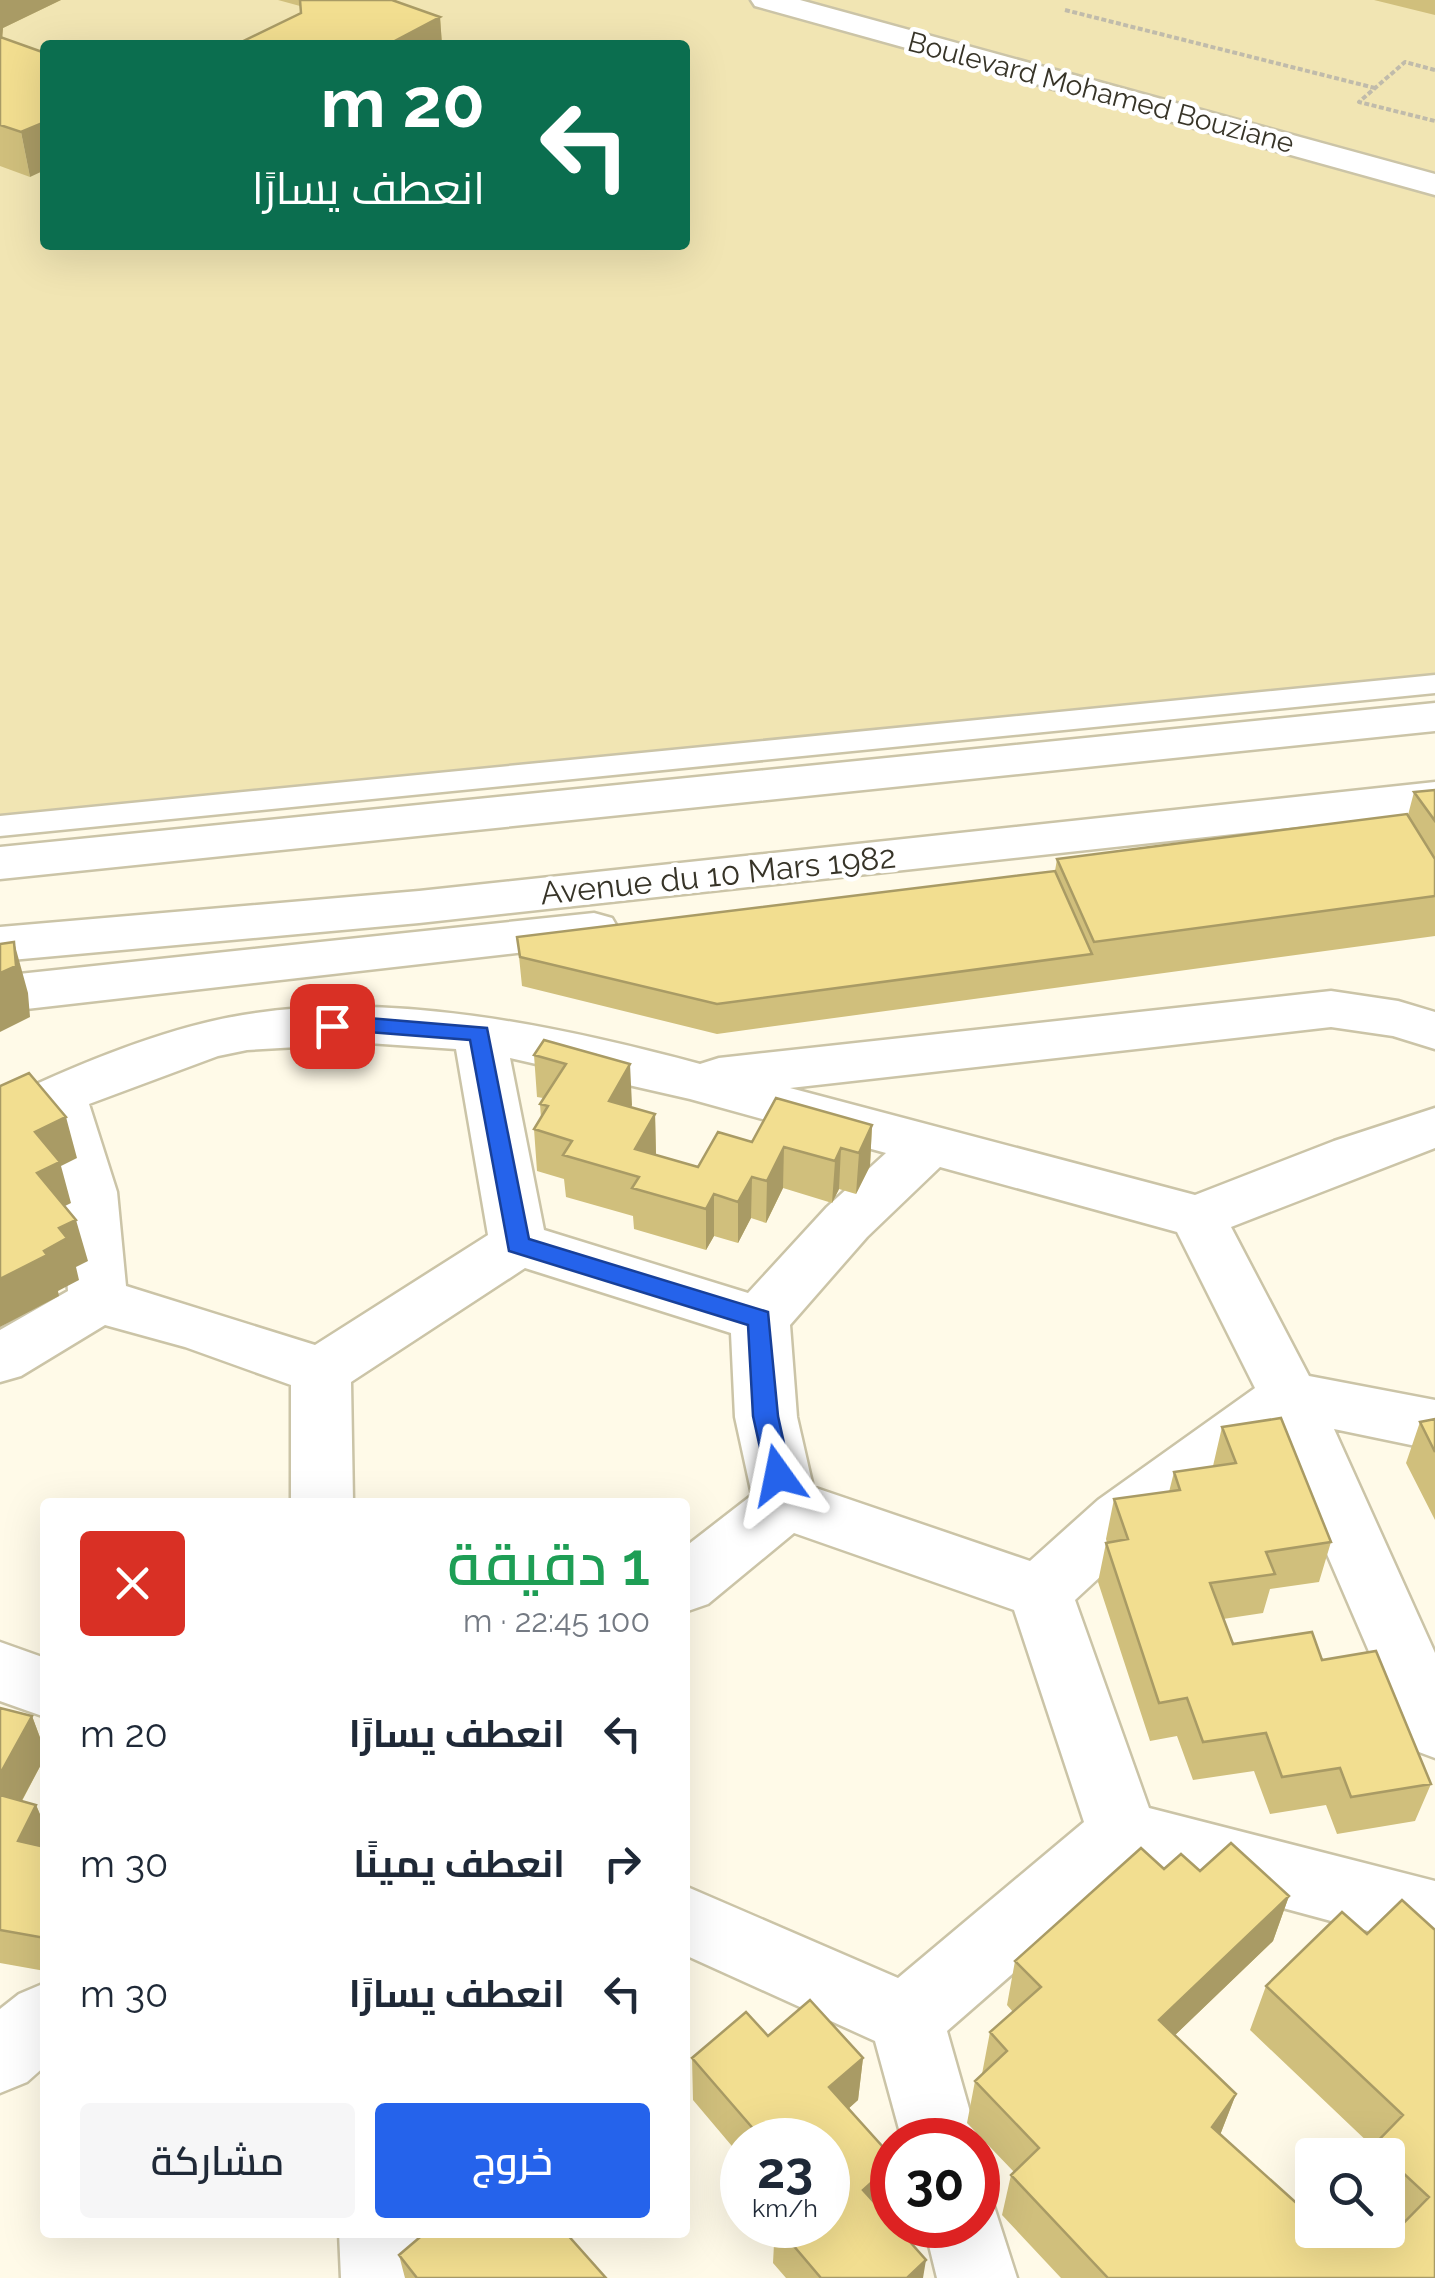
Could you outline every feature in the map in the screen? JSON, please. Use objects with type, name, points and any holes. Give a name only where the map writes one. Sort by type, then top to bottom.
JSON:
[{"type":"street","name":"Boulevard Mohamed Bouziane","points":[[766,0],[1349,148],[1435,163]]},
{"type":"street","name":"Boulevard Mohamed Bouziane","points":[[847,0],[1349,148],[1435,185]]},
{"type":"street","points":[[0,863],[1435,716]]},
{"type":"street","name":"Avenue du 10 Mars 1982","points":[[0,944],[419,908],[1435,797]]},
{"type":"street","points":[[0,994],[1435,840]]},
{"type":"street","points":[[690,1080],[1331,1009],[1398,1020],[1435,1032]]},
{"type":"street","points":[[0,1124],[59,1095],[208,1040],[247,1032],[368,1025],[479,1033],[690,1080],[1198,1217],[1354,1155],[1435,1128]]},
{"type":"street","points":[[479,1033],[518,1244]]},
{"type":"street","points":[[59,1095],[89,1192],[98,1301]]},
{"type":"street","points":[[785,1504],[766,1416],[760,1319],[847,1222],[928,1146]]},
{"type":"street","points":[[1198,1217],[1290,1396],[1435,1728]]},
{"type":"street","points":[[321,1370],[518,1244],[760,1319]]},
{"type":"street","points":[[0,1359],[98,1301],[193,1327],[321,1370]]},
{"type":"street","points":[[321,1370],[322,1498]]},
{"type":"street","points":[[1040,1592],[1120,1519],[1290,1396],[1435,1425]]},
{"type":"street","points":[[690,1581],[785,1504]]},
{"type":"street","points":[[785,1504],[1040,1592]]},
{"type":"street","points":[[1040,1592],[1123,1833]]},
{"type":"street","points":[[0,1672],[40,1686]]},
{"type":"street","points":[[1123,1833],[1435,1914]]},
{"type":"street","points":[[906,2018],[1123,1833]]},
{"type":"street","points":[[690,1922],[906,2018]]},
{"type":"street","points":[[906,2018],[934,2118]]},
{"type":"street","points":[[0,2056],[40,2023]]},
{"type":"street","points":[[378,2238],[380,2278]]},
{"type":"street","points":[[969,2248],[977,2278]]},
{"type":"lane","points":[[0,826],[1435,684]]},
{"type":"path","points":[[1065,10],[1375,88]]},
{"type":"path","points":[[1435,70],[1405,62],[1359,102],[1435,121]]},
{"type":"shaded area","points":[[0,0],[1435,0],[1435,684],[0,827]]},
{"type":"building","points":[[300,0],[392,0],[440,17],[396,40],[245,40],[301,13]]},
{"type":"building","points":[[0,37],[40,51],[40,124],[21,132],[0,125]]},
{"type":"building","points":[[1435,790],[1435,821],[1414,792]]},
{"type":"building","points":[[1407,814],[1435,859],[1435,896],[1094,942],[1057,859]]},
{"type":"building","points":[[1055,871],[1092,954],[717,1004],[520,957],[517,937]]},
{"type":"building","points":[[14,942],[16,966],[0,973],[0,944]]},
{"type":"building","points":[[544,1040],[630,1064],[609,1101],[655,1114],[635,1149],[698,1167],[718,1132],[752,1142],[776,1098],[872,1125],[859,1153],[841,1148],[835,1161],[784,1147],[767,1181],[752,1177],[738,1202],[714,1194],[706,1209],[632,1188],[639,1177],[563,1155],[572,1141],[534,1129],[548,1106],[540,1104],[566,1064],[534,1055]]},
{"type":"building","points":[[29,1073],[66,1117],[35,1132],[60,1162],[37,1173],[76,1220],[59,1228],[67,1238],[44,1251],[47,1255],[0,1279],[0,1086]]},
{"type":"building","points":[[1281,1418],[1331,1542],[1266,1552],[1275,1574],[1210,1583],[1233,1644],[1312,1632],[1322,1660],[1376,1651],[1431,1784],[1351,1797],[1340,1768],[1282,1777],[1266,1733],[1203,1742],[1187,1698],[1159,1703],[1106,1543],[1128,1539],[1114,1499],[1180,1490],[1174,1472],[1236,1463],[1222,1427]]},
{"type":"building","points":[[1435,1419],[1435,1452],[1420,1422]]},
{"type":"building","points":[[0,1708],[32,1716],[0,1774]]},
{"type":"building","points":[[0,1795],[36,1805],[18,1841],[40,1846],[40,1937],[0,1930]]},
{"type":"building","points":[[1231,1843],[1289,1896],[1159,2020],[1236,2094],[1212,2127],[1295,2202],[1295,2248],[1405,2248],[1405,2222],[1429,2197],[1405,2175],[1405,2138],[1381,2138],[1403,2115],[1266,1986],[1342,1912],[1367,1934],[1402,1900],[1435,1930],[1435,2278],[1108,2278],[1011,2175],[1039,2148],[975,2081],[1007,2051],[990,2032],[1041,1987],[1015,1961],[1141,1848],[1164,1869],[1181,1854],[1200,1871]]},
{"type":"building","points":[[810,2000],[863,2058],[829,2087],[870,2133],[870,2184],[863,2190],[870,2198],[870,2248],[915,2248],[926,2260],[907,2278],[821,2278],[796,2248],[850,2248],[850,2118],[744,2118],[692,2058],[746,2012],[768,2036]]},
{"type":"building","points":[[419,2238],[570,2238],[606,2278],[417,2278],[399,2255]]},
{"type":"route","points":[[332,1026],[479,1033],[518,1244],[760,1319],[766,1416],[778,1475]]}]
